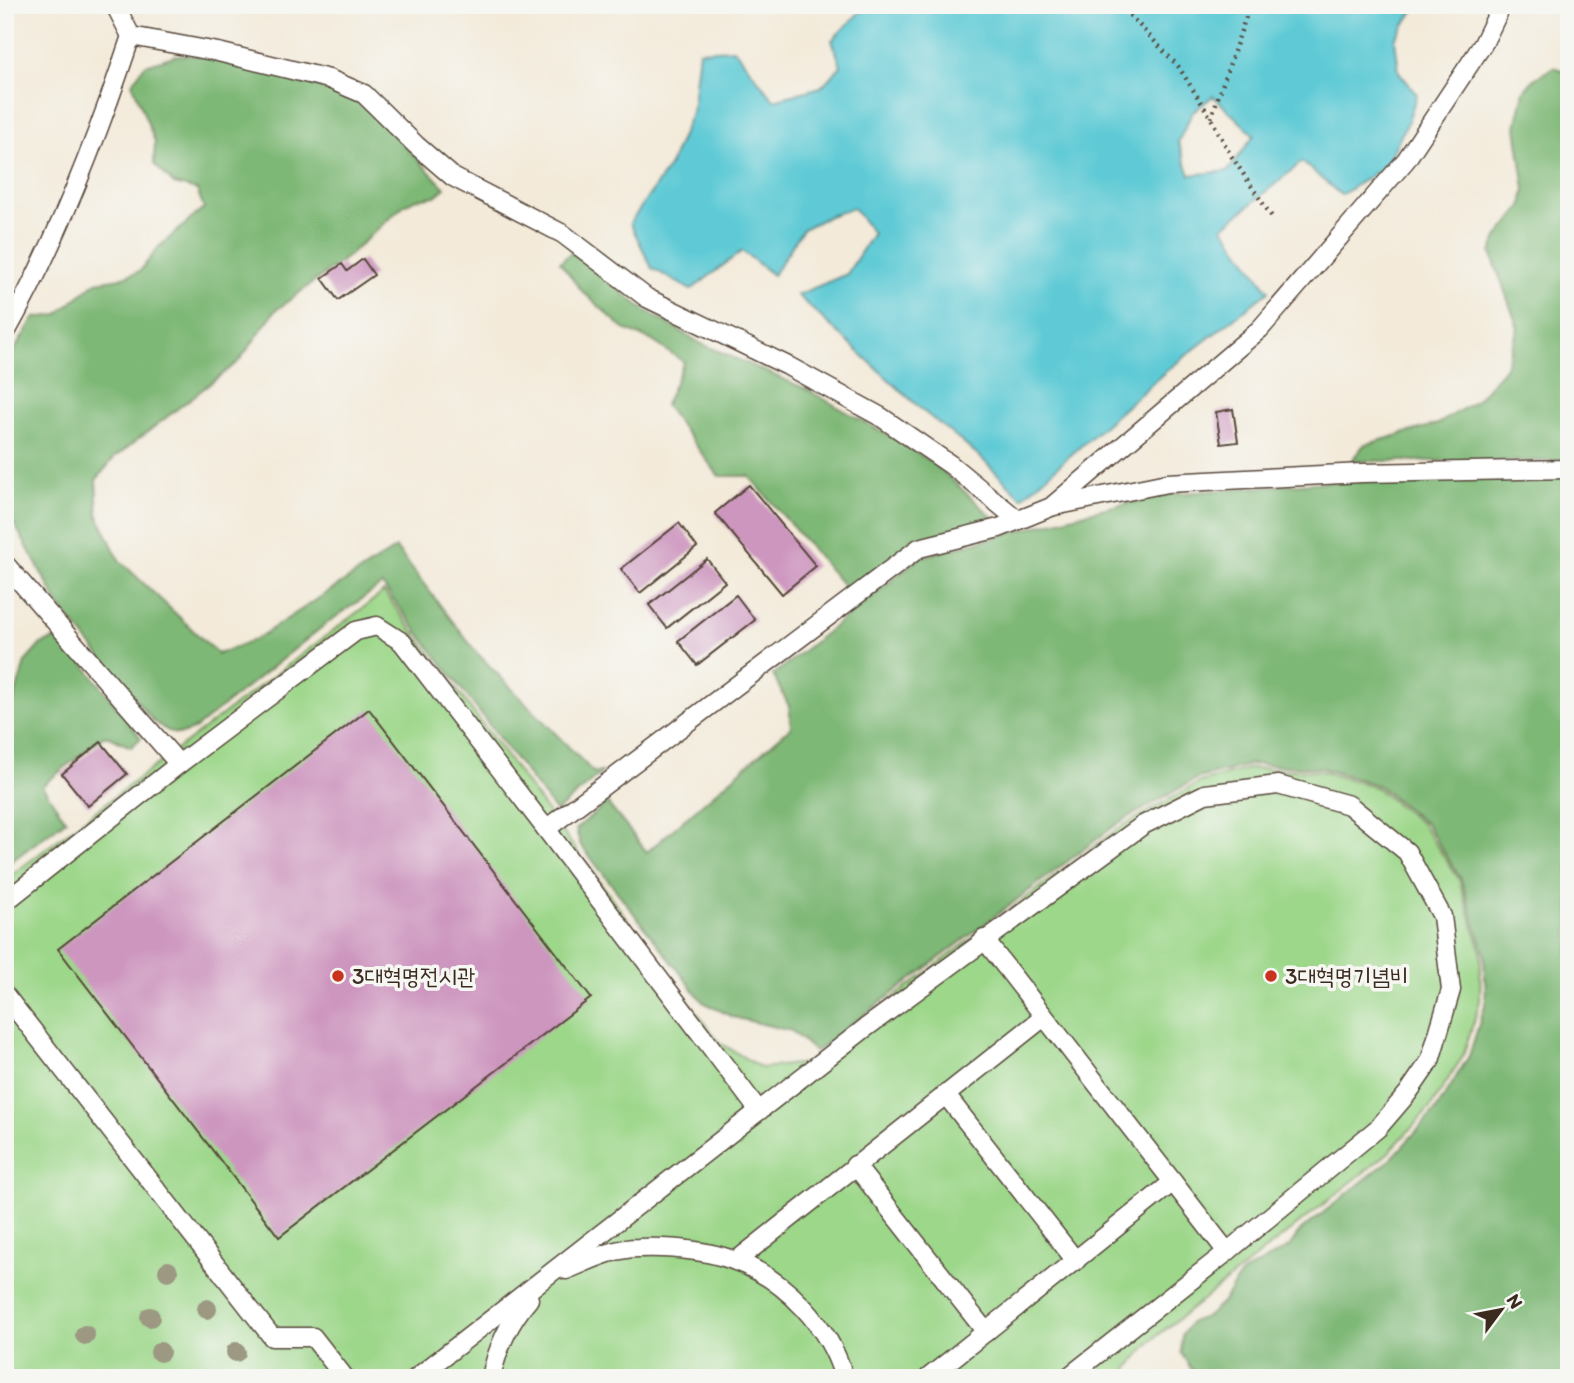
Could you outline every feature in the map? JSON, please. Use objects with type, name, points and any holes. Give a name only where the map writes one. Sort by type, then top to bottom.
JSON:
[{"type":"lane","points":[[5,334],[47,253],[114,88],[131,36],[115,5]]},
{"type":"lane","points":[[1051,507],[1259,330],[1295,291],[1406,160],[1483,44],[1503,5]]},
{"type":"lane","points":[[131,36],[218,52],[329,79],[364,94],[453,177],[563,234],[647,298],[788,366],[881,416],[951,465],[1018,520]]},
{"type":"lane","points":[[546,829],[919,548],[999,528],[1051,507],[1167,483],[1362,473],[1569,470]]},
{"type":"lane","points":[[5,564],[179,764]]},
{"type":"lane","points":[[5,902],[179,764],[356,631],[377,625],[402,642],[759,1111]]},
{"type":"lane","points":[[416,1378],[984,939],[1143,825],[1205,794],[1278,785],[1349,806],[1407,852],[1442,916],[1451,990],[1430,1061],[1408,1093],[1378,1128],[1067,1378]]},
{"type":"lane","points":[[984,939],[1227,1252]]},
{"type":"lane","points":[[5,995],[272,1337],[313,1337],[345,1378]]},
{"type":"lane","points":[[736,1261],[1044,1017]]},
{"type":"lane","points":[[945,1094],[1076,1261]]},
{"type":"lane","points":[[855,1165],[986,1332]]},
{"type":"lane","points":[[928,1378],[1173,1182]]},
{"type":"lane","points":[[491,1378],[496,1356],[507,1330],[547,1277],[614,1251],[636,1247],[690,1250],[736,1261],[771,1280],[794,1298],[813,1320],[830,1344],[844,1378]]},
{"type":"path","points":[[1120,5],[1178,66],[1211,118],[1230,155],[1272,217]]},
{"type":"path","points":[[1211,118],[1251,5]]},
{"type":"green space","points":[[177,55],[212,56],[330,88],[353,99],[376,116],[445,188],[435,196],[416,199],[404,205],[348,256],[275,311],[239,361],[114,458],[96,480],[98,516],[119,560],[218,654],[256,639],[396,548],[477,653],[593,772],[602,772],[556,812],[382,585],[327,623],[196,728],[178,734],[153,721],[60,607],[15,525],[5,518],[5,365],[34,318],[57,315],[96,282],[121,278],[140,271],[159,247],[204,208],[197,190],[174,184],[154,164],[155,142],[132,83],[145,65]]},
{"type":"green space","points":[[1554,67],[1569,73],[1569,459],[1351,461],[1364,445],[1438,424],[1477,400],[1505,368],[1518,328],[1491,253],[1497,238],[1522,206],[1525,189],[1516,127],[1524,91],[1534,79]]},
{"type":"green space","points":[[572,252],[643,309],[702,344],[806,389],[933,463],[997,521],[974,523],[915,543],[847,590],[749,476],[719,476],[665,405],[684,362],[651,340],[624,329],[582,291],[560,262]]},
{"type":"green space","points":[[1569,476],[1569,1378],[1197,1378],[1181,1353],[1182,1335],[1191,1322],[1208,1316],[1222,1303],[1242,1273],[1291,1246],[1299,1232],[1392,1158],[1436,1110],[1469,1056],[1486,1002],[1484,952],[1461,879],[1426,824],[1377,785],[1322,768],[1252,764],[1198,778],[1117,824],[815,1052],[792,1031],[733,1017],[703,1002],[580,844],[576,829],[607,803],[647,852],[791,727],[789,706],[773,675],[921,557],[1101,509],[1171,494],[1365,479]]},
{"type":"green space","name":"3대혁명전시관","points":[[384,592],[719,1042],[761,1068],[807,1063],[1119,828],[1200,782],[1251,768],[1321,771],[1375,787],[1422,824],[1459,879],[1481,951],[1480,1001],[1463,1056],[1430,1108],[1388,1153],[1152,1340],[1120,1378],[5,1378],[5,880]]},
{"type":"green space","points":[[62,636],[141,738],[131,747],[105,735],[42,786],[66,820],[5,866],[5,731],[25,662],[41,644]]},
{"type":"water","points":[[867,5],[1417,5],[1395,39],[1399,72],[1417,94],[1407,124],[1385,166],[1341,195],[1302,162],[1223,227],[1269,291],[1165,372],[1022,498],[977,454],[923,411],[797,295],[847,274],[873,233],[853,208],[803,229],[773,275],[742,251],[691,290],[652,268],[630,223],[670,165],[692,111],[699,51],[734,49],[774,100],[821,87],[841,66],[832,40]],"holes":[[[1213,96],[1254,135],[1228,171],[1190,175],[1178,142],[1192,113]]]},
{"type":"building","points":[[363,259],[374,275],[338,300],[322,278],[342,264],[347,271]]},
{"type":"building","points":[[1233,409],[1238,442],[1221,444],[1216,412]]},
{"type":"building","points":[[749,485],[816,566],[782,594],[715,513]]},
{"type":"building","points":[[679,523],[697,547],[640,593],[621,569]]},
{"type":"building","points":[[707,559],[725,582],[667,628],[649,605]]},
{"type":"building","points":[[736,595],[755,620],[697,665],[678,641]]},
{"type":"building","points":[[369,709],[591,998],[279,1237],[58,949]]},
{"type":"building","points":[[101,742],[127,774],[88,806],[62,774]]},
{"type":"place","name":"3대혁명전시관","points":[[338,976]]},
{"type":"place","name":"3대혁명기념비","points":[[1271,976]]}]
